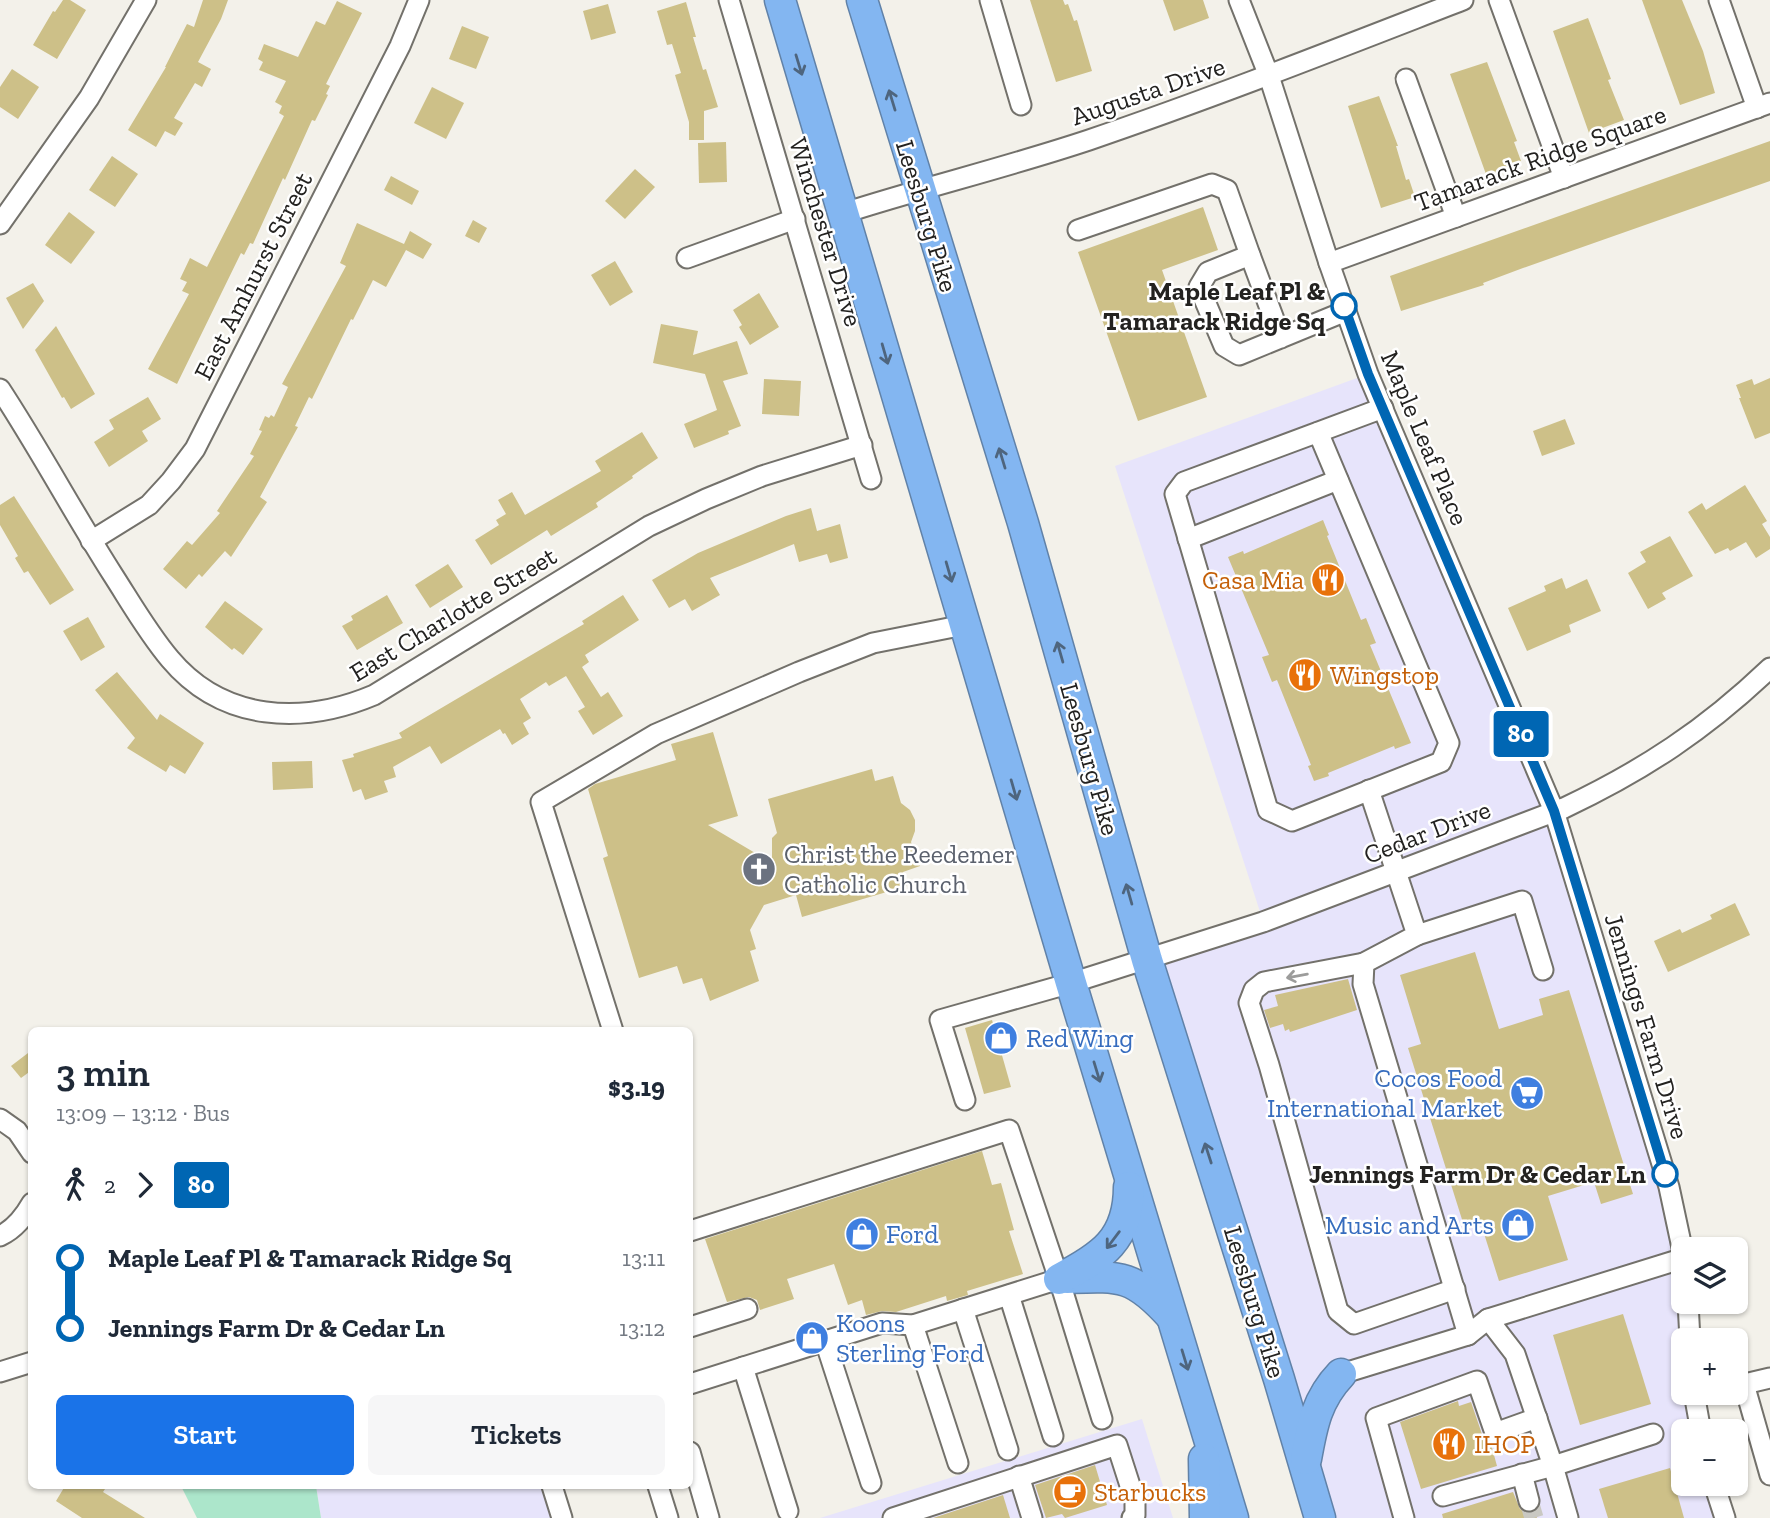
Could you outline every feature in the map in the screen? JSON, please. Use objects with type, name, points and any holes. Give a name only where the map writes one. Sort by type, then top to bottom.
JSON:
[{"type":"highway","points":[[780,0],[1070,983],[1233,1518]]},
{"type":"highway","name":"Leesburg Pike","points":[[862,0],[1023,523],[1147,960],[1320,1518]]},
{"type":"highway","points":[[1059,1279],[1085,1266],[1102,1253],[1118,1235],[1127,1211],[1129,1176]]},
{"type":"highway","points":[[1059,1279],[1119,1277],[1133,1282],[1155,1298],[1172,1317]]},
{"type":"highway","points":[[1279,1379],[1307,1382],[1341,1374]]},
{"type":"highway","points":[[1305,1465],[1317,1408],[1327,1390],[1341,1374]]},
{"type":"highway","points":[[1204,1424],[1205,1518]]},
{"type":"street","points":[[0,224],[89,99],[146,0]]},
{"type":"street","name":"East Amhurst Street","points":[[91,541],[149,505],[195,449],[400,46],[419,0]]},
{"type":"street","name":"Winchester Drive","points":[[729,0],[871,479]]},
{"type":"street","points":[[990,0],[1021,105]]},
{"type":"street","name":"Maple Leaf Place","points":[[1239,0],[1269,76],[1329,263],[1383,408],[1554,811]]},
{"type":"street","name":"Augusta Drive","points":[[844,213],[1086,141],[1269,76],[1463,0]]},
{"type":"street","points":[[1499,0],[1564,178]]},
{"type":"street","points":[[1719,0],[1764,106]]},
{"type":"street","points":[[1406,79],[1456,217]]},
{"type":"street","name":"Tamarack Ridge Square","points":[[1329,263],[1764,106]]},
{"type":"street","points":[[1079,230],[1212,184],[1227,190],[1281,338]]},
{"type":"street","points":[[687,258],[795,219]]},
{"type":"street","points":[[1250,255],[1208,272],[1199,287],[1224,346],[1239,355],[1346,311]]},
{"type":"street","name":"East Charlotte Street","points":[[0,389],[91,541],[170,660],[189,677],[226,701],[246,708],[293,715],[317,713],[374,695],[649,526],[706,499],[762,476],[862,446]]},
{"type":"street","points":[[1318,432],[1449,743],[1441,762],[1292,821],[1268,810],[1175,494],[1184,482],[1318,432],[1383,408]]},
{"type":"street","points":[[1188,539],[1338,480]]},
{"type":"street","points":[[612,1027],[541,802],[656,734],[799,672],[873,643],[964,625]]},
{"type":"street","name":"Cedar Drive","points":[[965,1100],[940,1020],[1147,960],[1263,922],[1554,811],[1601,790],[1668,752],[1716,717],[1770,668]]},
{"type":"street","points":[[1368,790],[1417,935]]},
{"type":"street","name":"Jennings Farm Drive","points":[[1554,811],[1669,1186],[1680,1237]]},
{"type":"street","points":[[1455,1289],[1354,1324],[1338,1311],[1249,1003],[1254,990],[1265,982],[1364,962],[1417,935],[1522,901],[1543,970]]},
{"type":"street","points":[[1364,962],[1363,985],[1468,1335]]},
{"type":"street","points":[[0,1119],[18,1131],[28,1147]]},
{"type":"street","points":[[693,1230],[1009,1130],[1102,1419]]},
{"type":"street","points":[[0,1236],[9,1232],[28,1210]]},
{"type":"street","points":[[1341,1374],[1468,1335],[1488,1320],[1671,1262]]},
{"type":"street","points":[[693,1383],[882,1323],[913,1325],[1059,1279]]},
{"type":"street","points":[[1009,1295],[1053,1436]]},
{"type":"street","points":[[693,1326],[747,1309]]},
{"type":"street","points":[[963,1309],[1008,1450]]},
{"type":"street","points":[[1488,1320],[1515,1354],[1568,1518]]},
{"type":"street","points":[[913,1325],[958,1464]]},
{"type":"street","points":[[825,1341],[871,1483]]},
{"type":"street","points":[[0,1372],[28,1363]]},
{"type":"street","points":[[743,1367],[788,1511]]},
{"type":"street","points":[[1748,1383],[1770,1378]]},
{"type":"street","points":[[1404,1518],[1376,1418],[1477,1381],[1495,1433],[1537,1418]]},
{"type":"street","points":[[1747,1405],[1770,1475]]},
{"type":"street","points":[[1443,1496],[1553,1466],[1653,1434]]},
{"type":"street","points":[[893,1518],[1117,1445],[1135,1501],[1135,1515],[1132,1518]]},
{"type":"street","points":[[693,1462],[709,1518]]},
{"type":"street","points":[[1522,1474],[1529,1501]]},
{"type":"street","points":[[1019,1476],[1032,1518]]},
{"type":"street","points":[[553,1489],[562,1518]]},
{"type":"street","points":[[659,1489],[668,1518]]},
{"type":"street","points":[[1718,1496],[1725,1518]]},
{"type":"shaded area","points":[[1368,374],[1554,811],[1677,1237],[1671,1237],[1671,1314],[1683,1314],[1684,1328],[1671,1328],[1671,1405],[1696,1405],[1699,1419],[1671,1419],[1671,1496],[1718,1496],[1725,1518],[1326,1518],[1147,960],[1263,921],[1115,466]]},
{"type":"shaded area","points":[[1142,1419],[1173,1518],[820,1518]]},
{"type":"shaded area","points":[[316,1489],[553,1489],[562,1518],[321,1518]]},
{"type":"green space","points":[[182,1489],[316,1489],[321,1518],[197,1518]]},
{"type":"building","points":[[63,0],[70,0],[86,10],[57,59],[33,45],[53,11],[55,12]]},
{"type":"building","points":[[203,0],[228,0],[198,62],[211,69],[202,87],[195,83],[174,118],[183,123],[175,136],[165,131],[156,147],[128,130],[166,67],[187,24],[194,27]]},
{"type":"building","points":[[1030,0],[1063,0],[1065,5],[1068,4],[1074,21],[1077,20],[1092,71],[1056,82]]},
{"type":"building","points":[[1163,0],[1203,0],[1209,18],[1174,31]]},
{"type":"building","points":[[1642,0],[1682,0],[1703,51],[1715,93],[1680,105]]},
{"type":"building","points":[[337,1],[362,13],[326,84],[330,86],[326,94],[328,95],[315,121],[312,120],[253,244],[250,243],[244,255],[241,253],[177,384],[148,369],[189,294],[182,291],[187,282],[180,279],[190,258],[207,267],[284,116],[279,113],[282,106],[275,102],[286,81],[259,70],[263,62],[258,59],[264,44],[298,57],[316,21],[325,25]]},
{"type":"building","points":[[686,2],[703,70],[706,69],[718,107],[704,111],[704,140],[689,140],[689,122],[675,75],[681,73],[672,44],[667,45],[657,11]]},
{"type":"building","points":[[608,4],[616,33],[591,40],[583,11]]},
{"type":"building","points":[[1588,18],[1624,120],[1589,133],[1553,31]]},
{"type":"building","points":[[462,26],[489,37],[476,69],[449,59]]},
{"type":"building","points":[[1487,62],[1517,141],[1514,142],[1521,161],[1518,162],[1519,166],[1487,177],[1450,74]]},
{"type":"building","points":[[12,69],[39,87],[18,119],[0,107],[0,87]]},
{"type":"building","points":[[432,87],[464,103],[446,139],[414,123]]},
{"type":"building","points":[[1379,96],[1398,146],[1406,180],[1409,179],[1415,197],[1381,208],[1348,106]]},
{"type":"building","points":[[1770,141],[1770,181],[1523,268],[1483,283],[1484,285],[1401,311],[1390,276]]},
{"type":"building","points":[[726,142],[727,182],[699,183],[698,143]]},
{"type":"building","points":[[112,156],[138,174],[115,207],[89,190]]},
{"type":"building","points":[[635,169],[655,187],[625,219],[605,201]]},
{"type":"building","points":[[391,176],[419,191],[412,205],[384,190]]},
{"type":"building","points":[[1203,207],[1218,250],[1162,270],[1207,397],[1138,421],[1078,252]]},
{"type":"building","points":[[69,212],[95,232],[71,264],[45,245]]},
{"type":"building","points":[[473,220],[487,228],[479,243],[465,236]]},
{"type":"building","points":[[357,223],[404,244],[410,231],[432,244],[423,259],[406,250],[386,287],[373,280],[312,399],[309,397],[295,426],[298,427],[260,497],[267,502],[231,557],[225,551],[202,577],[199,574],[186,589],[163,569],[187,541],[192,545],[220,513],[217,511],[254,456],[250,454],[262,431],[259,430],[265,416],[274,417],[288,387],[282,384],[346,266],[340,263]]},
{"type":"building","points":[[615,261],[633,292],[610,306],[591,275]]},
{"type":"building","points":[[33,283],[44,301],[23,329],[6,298]]},
{"type":"building","points":[[759,293],[779,327],[750,345],[733,310]]},
{"type":"building","points":[[661,324],[698,331],[693,355],[737,341],[748,374],[723,381],[741,426],[728,431],[729,434],[694,448],[684,424],[717,410],[705,374],[653,363]]},
{"type":"building","points":[[56,326],[95,394],[71,409],[35,350]]},
{"type":"building","points":[[1770,378],[1770,433],[1755,439],[1736,385],[1752,379],[1754,385]]},
{"type":"building","points":[[764,379],[801,381],[799,416],[762,414]]},
{"type":"building","points":[[148,397],[161,419],[142,431],[148,441],[109,467],[94,442],[114,429],[109,420]]},
{"type":"building","points":[[1565,419],[1575,444],[1542,456],[1533,431]]},
{"type":"building","points":[[642,432],[658,458],[596,503],[598,507],[551,536],[547,530],[491,565],[475,540],[499,525],[496,520],[506,514],[498,500],[512,492],[525,515],[601,471],[595,461]]},
{"type":"building","points":[[1745,485],[1767,521],[1762,524],[1770,537],[1770,549],[1756,558],[1746,542],[1730,551],[1728,548],[1715,554],[1688,512],[1702,503],[1706,510]]},
{"type":"building","points":[[14,496],[74,590],[50,605],[28,571],[24,573],[15,558],[18,556],[0,525],[0,505]]},
{"type":"building","points":[[811,508],[817,531],[840,524],[848,558],[830,563],[827,554],[799,562],[794,544],[710,578],[720,595],[692,611],[685,599],[669,608],[652,580],[698,553]]},
{"type":"building","points":[[1323,520],[1361,620],[1366,618],[1376,643],[1370,645],[1411,743],[1395,749],[1394,746],[1314,781],[1308,766],[1311,765],[1277,680],[1272,682],[1262,657],[1269,655],[1228,557],[1243,551],[1244,554]]},
{"type":"building","points":[[1670,536],[1693,576],[1662,593],[1666,599],[1648,609],[1628,573],[1646,562],[1640,552]]},
{"type":"building","points":[[448,564],[463,587],[430,608],[415,585]]},
{"type":"building","points":[[1562,578],[1566,589],[1587,579],[1601,611],[1569,625],[1571,632],[1527,651],[1508,608],[1546,591],[1544,586]]},
{"type":"building","points":[[387,595],[403,623],[357,650],[342,626],[353,620],[351,616]]},
{"type":"building","points":[[623,595],[639,620],[585,655],[589,662],[582,667],[601,697],[608,692],[623,716],[593,735],[578,711],[585,707],[566,676],[549,686],[546,682],[520,699],[531,718],[523,723],[529,734],[512,745],[500,729],[441,764],[430,746],[393,767],[396,777],[384,781],[388,792],[365,800],[361,789],[353,792],[342,760],[402,738],[399,733],[584,624],[582,621]]},
{"type":"building","points":[[225,601],[263,629],[243,655],[234,648],[232,650],[205,627]]},
{"type":"building","points":[[88,617],[105,647],[81,661],[63,631]]},
{"type":"building","points":[[117,672],[157,720],[160,714],[204,743],[185,774],[170,765],[166,772],[127,748],[135,738],[95,690]]},
{"type":"building","name":"Christ the Reedemer Catholic Church","points":[[713,732],[738,816],[708,825],[772,863],[772,838],[777,833],[768,799],[872,769],[875,781],[893,776],[901,803],[910,810],[915,820],[911,842],[920,866],[903,872],[907,886],[802,917],[796,895],[764,905],[750,930],[756,949],[750,951],[759,981],[710,1001],[702,978],[683,984],[677,966],[639,978],[603,858],[608,856],[588,789],[595,784],[676,760],[671,744]]},
{"type":"building","points":[[312,761],[313,788],[273,790],[272,762]]},
{"type":"building","points":[[1735,903],[1750,935],[1668,972],[1654,941],[1680,929],[1682,933],[1712,919],[1710,915]]},
{"type":"building","points":[[1475,952],[1499,1029],[1543,1015],[1539,999],[1569,990],[1633,1194],[1601,1204],[1594,1182],[1548,1196],[1568,1260],[1499,1281],[1481,1224],[1465,1229],[1408,1048],[1421,1044],[1400,975]]},
{"type":"building","points":[[1348,979],[1357,1010],[1290,1032],[1289,1029],[1285,1031],[1283,1024],[1270,1028],[1264,1010],[1278,1006],[1275,995]]},
{"type":"building","points":[[992,1020],[1011,1087],[984,1094],[965,1028]]},
{"type":"building","points":[[28,1053],[28,1073],[21,1078],[11,1066]]},
{"type":"building","name":"Ford","points":[[982,1151],[992,1185],[1001,1183],[1014,1230],[1009,1231],[1023,1274],[967,1291],[968,1295],[947,1301],[946,1296],[896,1312],[882,1311],[866,1315],[862,1300],[848,1305],[834,1264],[787,1279],[794,1299],[760,1310],[757,1300],[749,1297],[727,1302],[705,1239]]},
{"type":"building","points":[[1623,1314],[1651,1404],[1580,1425],[1553,1335]]},
{"type":"building","name":"IHOP","points":[[1458,1401],[1459,1406],[1471,1402],[1483,1437],[1491,1444],[1497,1466],[1421,1489],[1400,1422]]},
{"type":"building","name":"Starbucks","points":[[1095,1465],[1107,1505],[1065,1518],[1062,1514],[1046,1518],[1035,1485]]},
{"type":"building","points":[[1670,1468],[1671,1496],[1678,1496],[1684,1518],[1608,1518],[1599,1489]]},
{"type":"building","points":[[63,1489],[105,1489],[103,1492],[145,1518],[82,1518],[56,1501]]},
{"type":"building","points":[[1513,1492],[1520,1509],[1526,1513],[1535,1512],[1537,1518],[1443,1518],[1442,1514]]},
{"type":"building","points":[[1003,1495],[1010,1518],[933,1518]]},
{"type":"tunnel","points":[[1529,1501],[1534,1518]]},
{"type":"bus line","name":"80","points":[[1344,306],[1368,374],[1554,811],[1665,1174]]},
{"type":"place","name":"Maple Leaf Pl & Tamarack Ridge Sq","points":[[1344,306]]},
{"type":"place","name":"Casa Mia","points":[[1328,580]]},
{"type":"place","name":"Wingstop","points":[[1305,675]]},
{"type":"place","name":"Christ the Reedemer Catholic Church","points":[[759,869]]},
{"type":"place","name":"Red Wing","points":[[1001,1038]]},
{"type":"place","name":"Cocos Food International Market","points":[[1527,1093]]},
{"type":"place","name":"Jennings Farm Dr & Cedar Ln","points":[[1665,1174]]},
{"type":"place","name":"Music and Arts","points":[[1518,1225]]},
{"type":"place","name":"Ford","points":[[862,1234]]},
{"type":"place","name":"Koons Sterling Ford","points":[[812,1338]]},
{"type":"place","name":"IHOP","points":[[1449,1444]]},
{"type":"place","name":"Starbucks","points":[[1070,1492]]}]
